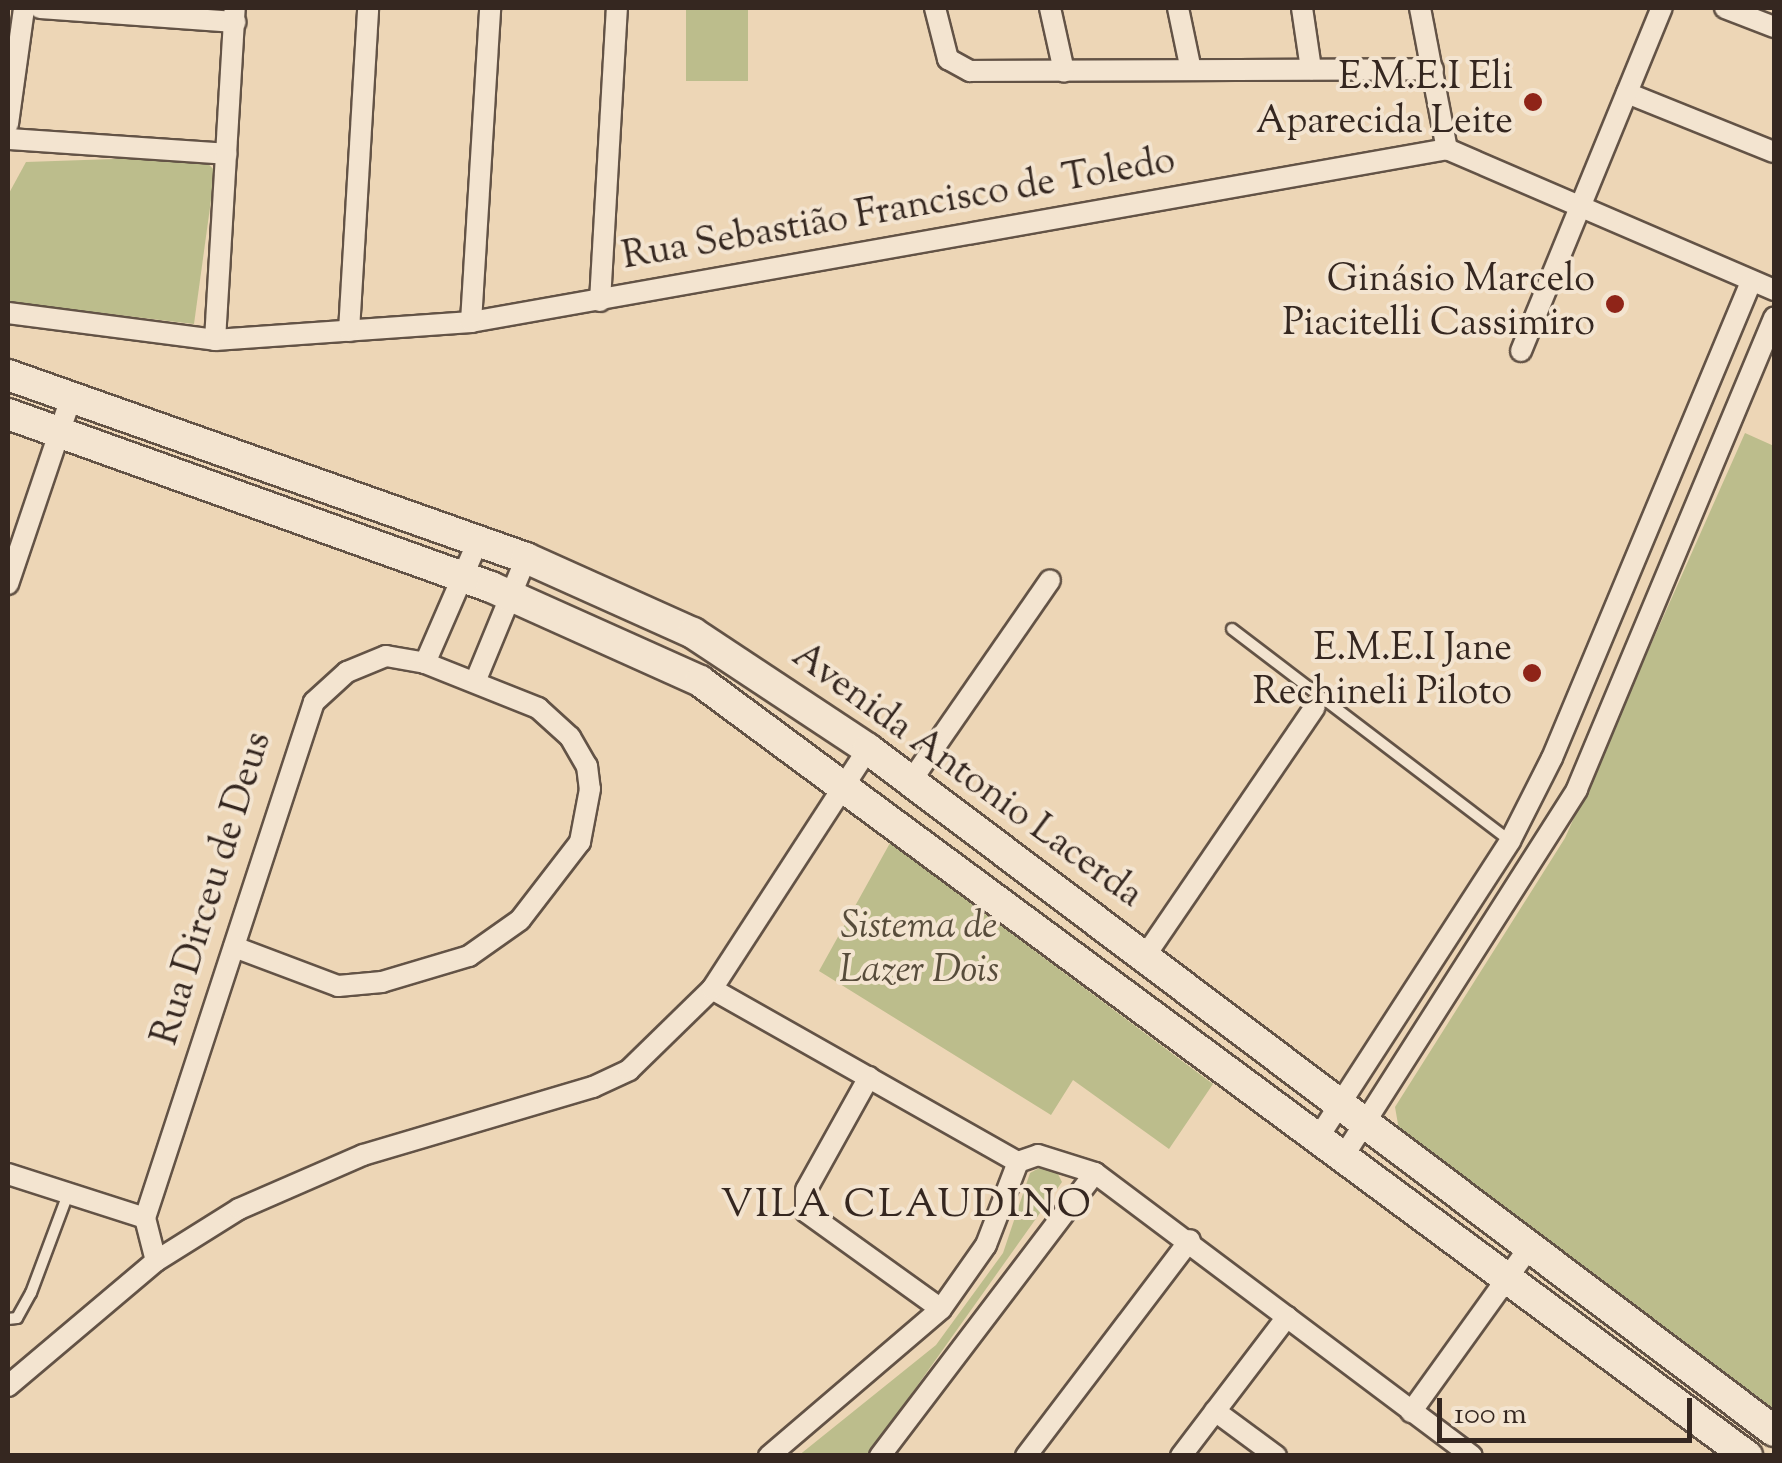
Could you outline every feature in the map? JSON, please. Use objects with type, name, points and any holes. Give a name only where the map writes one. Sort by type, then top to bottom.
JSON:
[{"type":"main road","name":"Avenida Antonio Lacerda","points":[[8,375],[526,558],[693,633],[911,781],[1774,1432]]},
{"type":"main road","name":"Avenida Antonio Lacerda","points":[[8,414],[463,576],[700,681],[844,784],[1343,1158],[1510,1276],[1747,1456]]},
{"type":"street","points":[[8,124],[24,8]]},
{"type":"street","points":[[40,8],[235,15],[214,340]]},
{"type":"street","points":[[349,330],[368,8]]},
{"type":"street","points":[[470,322],[490,8]]},
{"type":"street","points":[[600,301],[617,8]]},
{"type":"street","points":[[935,8],[948,59],[970,70],[1433,69]]},
{"type":"street","points":[[1050,8],[1064,71]]},
{"type":"street","points":[[1178,8],[1191,70]]},
{"type":"street","points":[[1302,8],[1311,68]]},
{"type":"street","points":[[1420,8],[1448,149],[1774,290]]},
{"type":"street","points":[[1522,351],[1662,8]]},
{"type":"street","points":[[1725,8],[1774,27]]},
{"type":"street","points":[[1627,93],[1774,152]]},
{"type":"street","points":[[8,139],[226,154]]},
{"type":"street","name":"Rua Sebastião Francisco de Toledo","points":[[8,313],[214,340],[470,322],[1448,149]]},
{"type":"street","points":[[1318,1138],[1510,841],[1552,758],[1751,282]]},
{"type":"street","points":[[1343,1158],[1577,790],[1774,318]]},
{"type":"street","points":[[8,584],[71,398]]},
{"type":"street","points":[[425,663],[478,541]]},
{"type":"street","points":[[234,947],[338,986],[382,982],[469,956],[520,920],[580,842],[590,789],[587,766],[570,737],[538,708],[475,682],[526,558]]},
{"type":"street","points":[[911,781],[1050,580]]},
{"type":"street","name":"Rua Dirceu de Deus","points":[[145,1218],[300,730],[314,702],[348,672],[386,656],[425,663],[475,682]]},
{"type":"street","points":[[1145,956],[1315,708]]},
{"type":"street","points":[[8,1386],[156,1262],[239,1209],[363,1155],[593,1087],[629,1070],[712,989],[868,750]]},
{"type":"street","points":[[712,989],[1022,1160],[1050,1156],[1095,1173],[1190,1240],[1472,1456]]},
{"type":"street","points":[[870,1078],[804,1202],[817,1224],[941,1309]]},
{"type":"street","points":[[769,1456],[941,1309],[986,1245],[1022,1160]]},
{"type":"street","points":[[880,1456],[1095,1173]]},
{"type":"street","points":[[8,1174],[145,1218],[156,1262]]},
{"type":"street","points":[[1026,1456],[1190,1240]]},
{"type":"street","points":[[1412,1412],[1531,1245]]},
{"type":"street","points":[[1180,1456],[1287,1317]]},
{"type":"street","points":[[1215,1410],[1276,1456]]},
{"type":"lane","points":[[1232,629],[1510,841]]},
{"type":"lane","points":[[8,1319],[18,1318],[31,1293],[68,1194]]},
{"type":"green space","points":[[686,8],[748,8],[748,81],[686,81]]},
{"type":"green space","points":[[201,156],[215,171],[194,324],[8,302],[8,195],[26,162]]},
{"type":"green space","points":[[1745,433],[1774,446],[1774,1413],[1399,1130],[1395,1107],[1565,838]]},
{"type":"green space","name":"Sistema de Lazer Dois","points":[[890,843],[1213,1084],[1169,1149],[1073,1080],[1051,1115],[819,971]]},
{"type":"green space","points":[[1041,1167],[1056,1170],[1062,1182],[868,1455],[798,1456],[936,1345],[1003,1253],[1030,1173]]},
{"type":"place","name":"E.M.E.I Eli Aparecida Leite","points":[[1533,102]]},
{"type":"place","name":"Ginásio Marcelo Piacitelli Cassimiro","points":[[1615,304]]},
{"type":"place","name":"E.M.E.I Jane Rechineli Piloto","points":[[1532,673]]},
{"type":"district","name":"VILA CLAUDINO","points":[[907,1207]]}]
